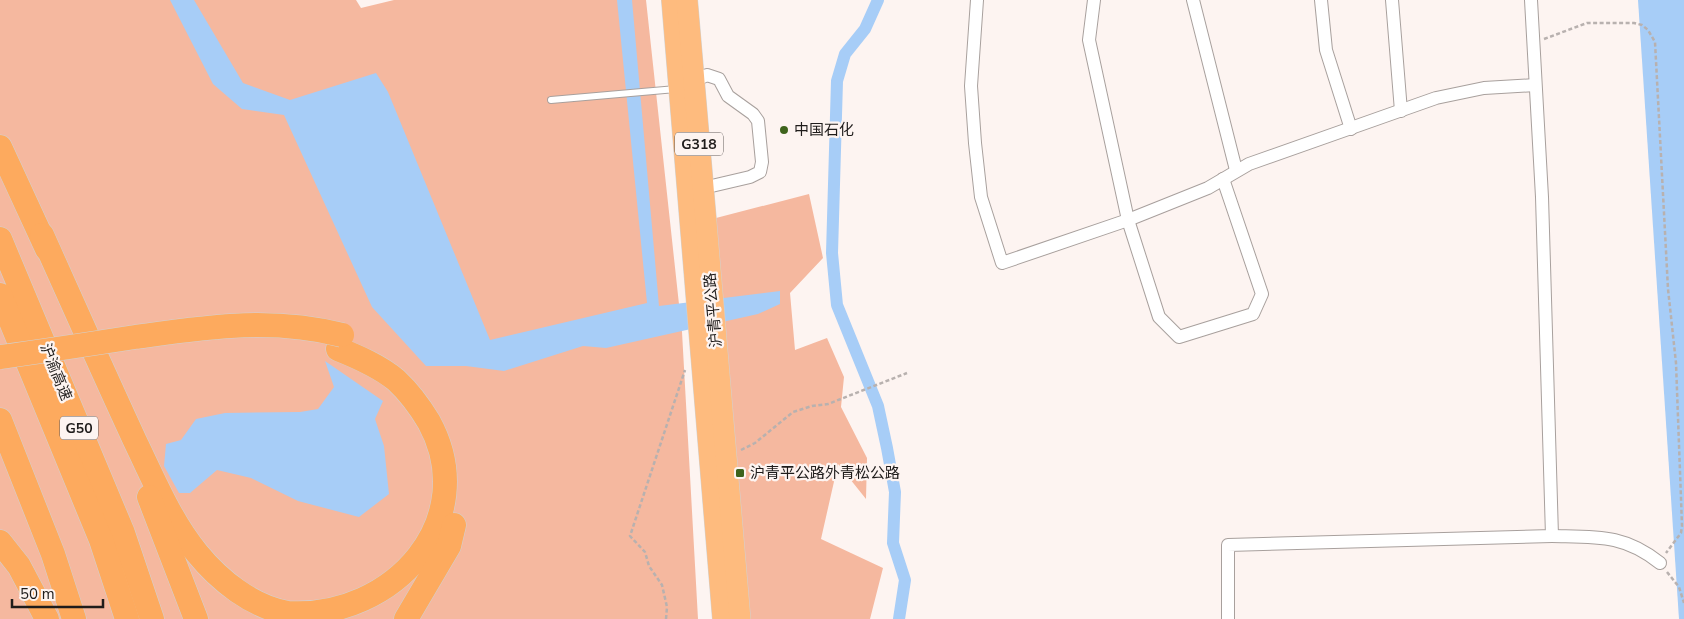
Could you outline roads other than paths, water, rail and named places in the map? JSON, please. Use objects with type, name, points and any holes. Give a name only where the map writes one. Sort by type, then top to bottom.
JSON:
[{"type":"highway","name":"沪青平公路","points":[[672,0],[703,188],[703,290]]},
{"type":"highway","name":"沪青平公路","points":[[687,0],[687,85],[703,290],[723,619]]},
{"type":"highway","points":[[0,147],[42,235],[141,453],[183,534],[197,554],[236,589],[260,604],[288,613],[344,612],[370,603],[413,570],[433,540],[444,507],[445,470],[438,439],[420,407],[396,381],[340,342],[314,328],[256,324],[170,332],[0,357]]},
{"type":"highway","points":[[42,235],[196,619]]},
{"type":"highway","name":"沪渝高速","points":[[0,239],[122,533],[152,619]]},
{"type":"highway","name":"沪渝高速","points":[[0,295],[101,540],[127,619]]},
{"type":"highway","name":"沪青平公路","points":[[705,338],[725,450],[740,619]]},
{"type":"highway","points":[[0,372],[229,340],[284,339],[340,342],[376,350],[407,370],[432,400],[451,434],[459,470],[458,510],[448,546],[406,619]]},
{"type":"highway","points":[[0,420],[53,554],[74,619]]},
{"type":"highway","points":[[0,542],[19,566],[47,619]]},
{"type":"street","points":[[977,0],[970,86],[975,143],[981,197],[1002,263],[1128,220],[1208,188],[1236,170],[1401,111],[1460,92],[1506,86],[1535,85]]},
{"type":"street","points":[[1094,0],[1089,40],[1128,220],[1159,317],[1179,337],[1254,314],[1262,294],[1222,179]]},
{"type":"street","points":[[1193,0],[1236,170]]},
{"type":"street","points":[[1321,0],[1326,50],[1351,129]]},
{"type":"street","points":[[1392,0],[1401,111]]},
{"type":"street","points":[[1531,0],[1542,197],[1552,536]]},
{"type":"street","points":[[687,85],[709,74],[719,79],[728,96],[753,114],[758,121],[762,162],[760,172],[750,177],[703,188]]},
{"type":"street","points":[[1228,619],[1228,545],[1552,536],[1593,537],[1625,541],[1643,549],[1660,563]]},
{"type":"lane","points":[[551,100],[664,92],[687,85]]},
{"type":"water","points":[[170,0],[194,0],[243,83],[290,100],[376,73],[388,92],[490,340],[647,303],[617,0],[632,0],[659,306],[780,291],[780,304],[758,314],[606,348],[583,346],[504,371],[466,366],[426,366],[372,307],[284,115],[242,109],[213,84]]},
{"type":"water","points":[[1638,0],[1684,0],[1684,619],[1679,619]]},
{"type":"water","points":[[325,361],[383,401],[375,419],[384,446],[389,494],[359,517],[298,501],[251,478],[217,470],[190,493],[179,493],[164,466],[166,444],[181,440],[196,419],[225,413],[300,412],[318,409],[334,387]]},
{"type":"waterway","points":[[878,0],[865,29],[845,54],[837,81],[832,253],[837,305],[878,406],[887,448],[895,492],[893,543],[905,580],[899,619]]},
{"type":"place","name":"中国石化","points":[[784,130]]},
{"type":"place","name":"沪青平公路外青松公路","points":[[740,473]]}]
